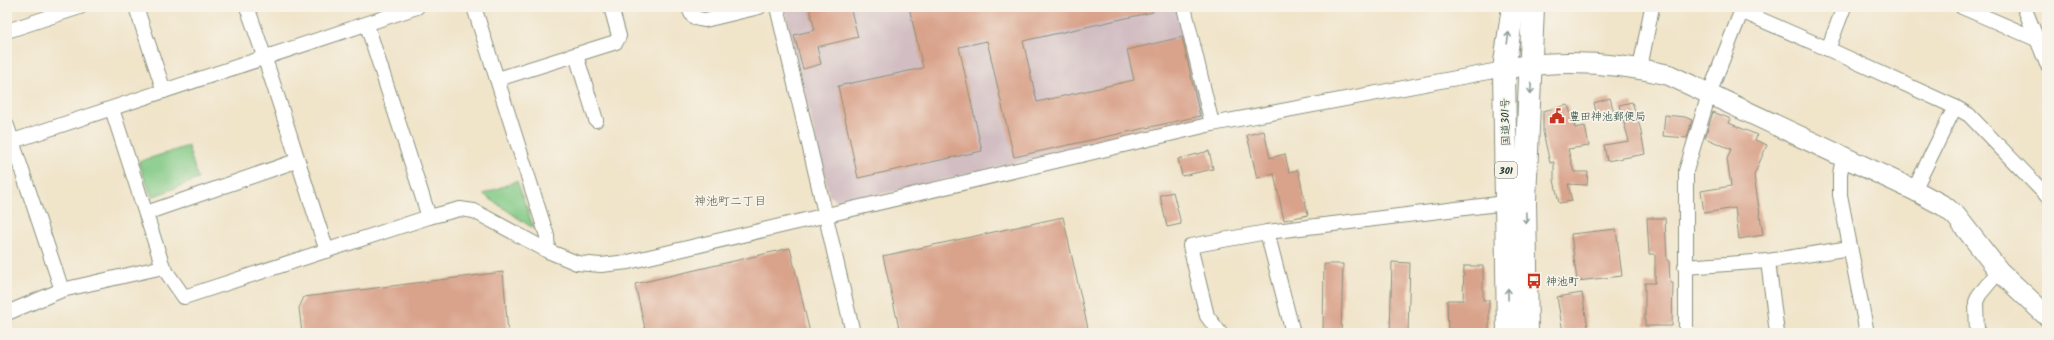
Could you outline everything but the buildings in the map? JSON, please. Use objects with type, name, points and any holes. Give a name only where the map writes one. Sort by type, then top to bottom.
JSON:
[{"type":"highway","name":"国道301号","points":[[1508,333],[1504,69],[1513,7]]},
{"type":"highway","name":"国道301号","points":[[1527,333],[1525,200],[1532,64],[1533,7]]},
{"type":"street","points":[[7,32],[80,7]]},
{"type":"street","points":[[136,7],[164,92]]},
{"type":"street","points":[[247,7],[265,58],[296,161],[327,251]]},
{"type":"street","points":[[10,142],[367,25],[415,7]]},
{"type":"street","points":[[474,7],[547,236],[548,251]]},
{"type":"street","points":[[498,79],[616,42],[619,36],[611,7]]},
{"type":"street","points":[[689,7],[690,14],[695,19],[705,20],[759,7]]},
{"type":"street","points":[[777,7],[827,216],[853,333]]},
{"type":"street","points":[[1184,7],[1212,124]]},
{"type":"street","points":[[1640,68],[1652,7]]},
{"type":"street","points":[[1828,49],[1844,7]]},
{"type":"street","points":[[1962,7],[2036,39]]},
{"type":"street","points":[[2024,7],[2047,64]]},
{"type":"street","points":[[1686,333],[1686,171],[1709,94],[1742,9],[1955,107],[1969,115],[2047,196]]},
{"type":"street","points":[[367,25],[428,217]]},
{"type":"street","points":[[576,55],[596,120]]},
{"type":"street","points":[[112,109],[163,267],[184,297],[428,217],[460,209],[474,211],[548,251],[577,263],[601,265],[628,262],[1212,124],[1532,64],[1583,62],[1640,68],[1669,75],[1843,158],[1914,190],[1944,206],[1956,216],[1999,270],[2047,316]]},
{"type":"street","points":[[1914,190],[1955,107]]},
{"type":"street","points":[[7,126],[10,142],[62,290]]},
{"type":"street","points":[[1843,158],[1839,188],[1867,333]]},
{"type":"street","points":[[146,213],[296,161]]},
{"type":"street","points":[[1220,333],[1207,316],[1190,246],[1267,232],[1506,203]]},
{"type":"street","points":[[1267,232],[1293,333]]},
{"type":"street","points":[[1685,268],[1768,261],[1850,248]]},
{"type":"street","points":[[1768,261],[1777,333]]},
{"type":"street","points":[[7,313],[62,290],[163,267]]},
{"type":"street","points":[[1977,333],[1976,302],[1979,295],[1999,270]]},
{"type":"shaded area","points":[[784,7],[1178,7],[1204,114],[1200,120],[839,204],[829,195]]},
{"type":"green space","points":[[188,146],[198,179],[152,197],[138,162]]},
{"type":"green space","points":[[517,181],[534,229],[483,194]]},
{"type":"place","name":"豊田神池郵便局","points":[[1557,116]]},
{"type":"place","name":"神池町","points":[[1534,281]]},
{"type":"district","name":"神池町二丁目","points":[[730,201]]}]
